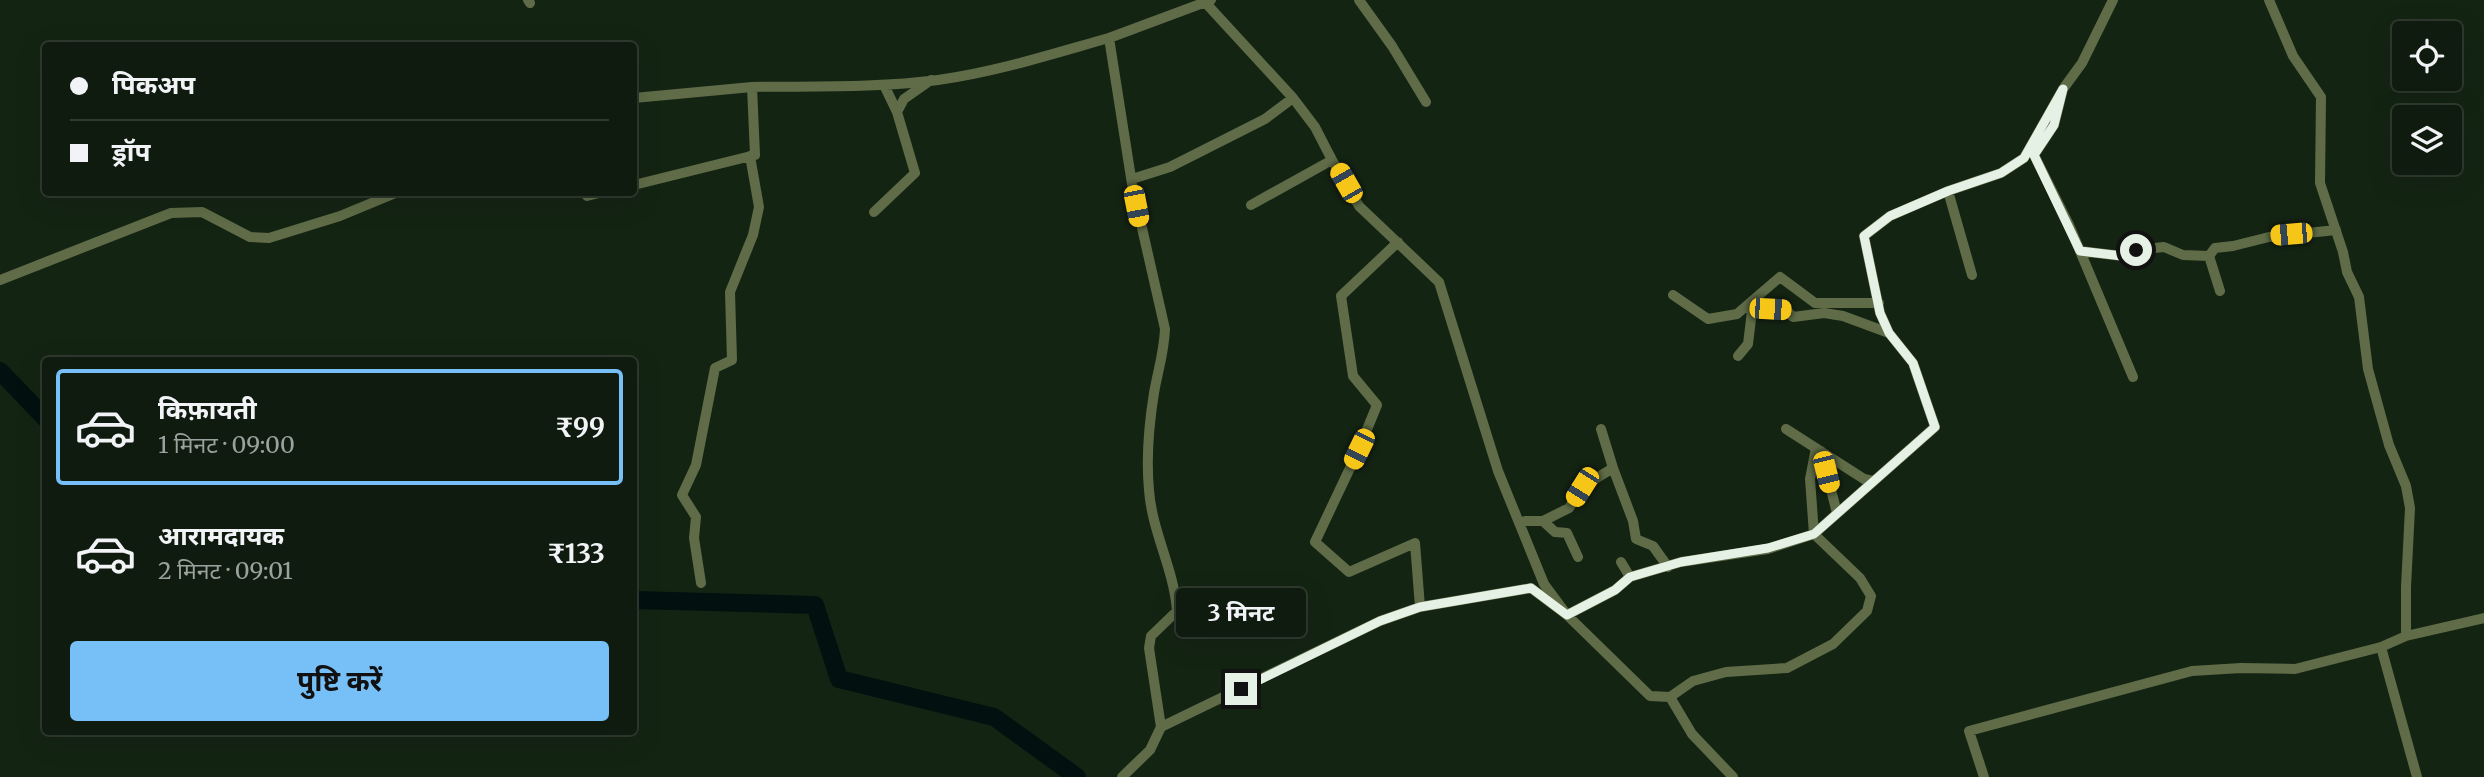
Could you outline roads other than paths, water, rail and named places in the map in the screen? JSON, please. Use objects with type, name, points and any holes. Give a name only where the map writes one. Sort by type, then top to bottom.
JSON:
[{"type":"street","points":[[1359,0],[1392,46],[1426,102]]},
{"type":"street","points":[[1567,615],[1615,590],[1630,577],[1681,562],[1768,548],[1814,534],[1935,427],[1913,363],[1889,333],[1880,313],[1864,236],[1890,216],[1948,191],[2001,173],[2024,158],[2063,89],[2082,64],[2113,0]]},
{"type":"street","points":[[2269,0],[2293,56],[2321,97],[2320,183],[2347,272],[2359,296],[2368,369],[2389,445],[2406,486],[2410,508],[2406,636]]},
{"type":"street","points":[[637,98],[752,87],[884,85],[1009,67],[1109,38],[1207,1],[1315,127],[1359,205],[1439,282],[1498,471],[1544,584],[1567,615]]},
{"type":"street","points":[[1109,38],[1145,250],[1165,329],[1164,351],[1154,391],[1149,437],[1149,490],[1156,531],[1176,592],[1177,611],[1151,636],[1149,648],[1161,727],[1150,750],[1122,777]]},
{"type":"street","points":[[897,112],[904,99],[931,80]]},
{"type":"street","points":[[874,212],[915,173],[897,112],[884,85]]},
{"type":"street","points":[[637,184],[755,155],[752,87]]},
{"type":"street","points":[[2063,89],[2054,125],[2034,155],[2080,251],[2133,377]]},
{"type":"street","points":[[1132,179],[1170,167],[1265,120],[1293,99]]},
{"type":"street","points":[[701,583],[694,538],[696,517],[682,495],[696,464],[715,368],[732,359],[730,292],[753,235],[759,207],[750,156]]},
{"type":"street","points":[[1251,205],[1332,160]]},
{"type":"street","points":[[1948,191],[1972,275]]},
{"type":"street","points":[[0,280],[171,212],[202,212],[250,237],[269,238],[340,216],[388,196]]},
{"type":"street","points":[[2208,256],[2215,248],[2269,237],[2336,230]]},
{"type":"street","points":[[1398,242],[1341,296],[1353,376],[1377,405],[1315,542],[1349,572],[1415,543],[1420,607]]},
{"type":"street","points":[[2080,251],[2122,256],[2136,250],[2164,247],[2183,255],[2208,256]]},
{"type":"street","points":[[2208,256],[2220,291]]},
{"type":"street","points":[[1674,295],[1708,319],[1737,314],[1780,278],[1815,303],[1879,303]]},
{"type":"street","points":[[1738,356],[1748,344],[1752,311],[1786,310],[1793,317],[1824,313],[1843,316],[1889,333]]},
{"type":"street","points":[[1601,429],[1633,521],[1636,539],[1653,546],[1668,567]]},
{"type":"street","points":[[1786,429],[1864,479],[1873,481]]},
{"type":"street","points":[[1161,727],[1380,621],[1420,607],[1531,588],[1567,615],[1650,696],[1670,697],[1693,681],[1726,672],[1787,668],[1833,644],[1867,611],[1871,596],[1860,578],[1814,534],[1810,479],[1818,449]]},
{"type":"street","points":[[1818,449],[1836,513]]},
{"type":"street","points":[[1520,524],[1525,521],[1543,521],[1569,508],[1582,487],[1613,468]]},
{"type":"street","points":[[1543,521],[1555,532],[1567,533],[1578,557]]},
{"type":"street","points":[[1621,562],[1630,577]]},
{"type":"street","points":[[1984,777],[1969,731],[2192,671],[2295,669],[2381,647],[2406,636],[2484,618]]},
{"type":"street","points":[[2381,647],[2417,777]]},
{"type":"street","points":[[1670,697],[1692,734],[1733,777]]},
{"type":"waterway","points":[[0,371],[42,415]]},
{"type":"waterway","points":[[637,600],[815,605],[839,679],[994,717],[1077,777]]}]
